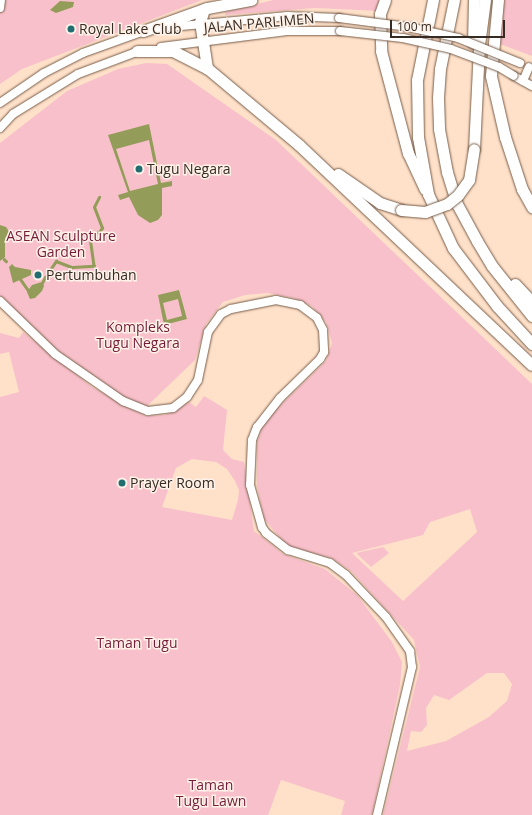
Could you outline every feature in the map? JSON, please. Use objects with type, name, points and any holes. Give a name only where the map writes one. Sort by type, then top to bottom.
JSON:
[{"type":"main road","points":[[143,31],[204,9],[251,0]]},
{"type":"main road","points":[[385,0],[380,14],[381,51],[408,153],[452,248],[498,306],[532,344]]},
{"type":"main road","points":[[428,194],[418,137],[417,80],[433,0]]},
{"type":"main road","points":[[454,0],[440,69],[439,129],[452,191],[464,217],[492,266],[532,316]]},
{"type":"main road","points":[[474,0],[473,52],[476,90]]},
{"type":"main road","points":[[299,145],[380,204],[400,210],[426,212],[447,204],[458,195],[469,180],[474,149],[476,90],[485,0]]},
{"type":"main road","points":[[498,0],[491,76],[505,137],[522,189],[532,207]]},
{"type":"main road","points":[[204,9],[200,22],[207,68]]},
{"type":"main road","points":[[137,51],[173,52],[207,68],[299,145],[532,365]]},
{"type":"main road","points":[[464,217],[520,291],[532,302]]},
{"type":"street","points":[[0,0],[0,8]]},
{"type":"street","points":[[287,16],[287,31]]},
{"type":"street","name":"JALAN PARLIMEN","points":[[0,103],[44,73],[83,54],[143,31],[200,22],[287,16],[339,18],[400,25],[458,38],[530,67]]},
{"type":"street","name":"JALAN PARLIMEN","points":[[0,128],[13,114],[78,74],[137,51],[202,40],[287,31],[340,31],[403,38],[451,49],[499,67],[532,86]]},
{"type":"street","points":[[523,80],[530,67]]},
{"type":"street","points":[[0,301],[54,354],[122,401],[148,411],[173,408],[187,397],[198,380],[208,332],[221,314],[231,309],[276,300],[300,305],[317,318],[323,330],[324,352],[320,359],[280,398],[257,427],[251,447],[250,485],[262,527],[266,533],[288,550],[330,564],[346,575],[386,617],[410,651],[412,667],[377,815]]},
{"type":"green space","name":"Royal Lake Club","points":[[0,0],[202,0],[22,69],[0,84]]},
{"type":"green space","points":[[273,0],[379,0],[380,11],[315,8],[225,15],[225,12]]},
{"type":"green space","points":[[503,0],[532,0],[532,56],[497,43]]},
{"type":"green space","points":[[146,63],[167,64],[276,140],[532,384],[532,815],[383,815],[420,667],[414,640],[351,571],[331,558],[288,547],[264,519],[257,486],[257,442],[264,421],[326,361],[332,343],[326,322],[312,306],[293,298],[267,293],[245,295],[223,302],[206,324],[195,360],[146,407],[128,400],[41,339],[0,297],[0,143],[67,91],[118,69]],"holes":[[[470,509],[477,532],[403,601],[352,553],[423,535],[430,522]],[[487,673],[504,673],[512,684],[507,701],[489,717],[446,741],[407,751],[411,731],[421,732],[427,725],[426,708],[434,695],[449,700]]]},
{"type":"green space","name":"Taman Tugu","points":[[23,332],[92,387],[146,416],[165,415],[189,402],[196,407],[204,396],[227,410],[223,450],[232,459],[244,462],[254,531],[283,554],[325,569],[357,595],[392,642],[402,662],[400,685],[372,815],[341,815],[345,801],[281,780],[268,815],[0,815],[0,397],[19,392],[9,352],[0,354],[0,333],[19,338]],"holes":[[[192,459],[216,462],[227,469],[239,490],[238,500],[232,520],[162,507],[176,468]]]},
{"type":"green space","points":[[383,547],[389,553],[371,567],[356,553]]},
{"type":"shaded area","points":[[60,1],[74,2],[73,7],[56,13],[50,10]]},
{"type":"shaded area","points":[[149,124],[161,183],[172,181],[172,186],[162,188],[162,215],[158,220],[150,223],[138,215],[129,197],[120,200],[118,195],[128,192],[108,135]],"holes":[[[149,140],[158,184],[130,191],[116,149]]]},
{"type":"shaded area","points":[[0,225],[6,227],[10,233],[5,238],[5,257],[0,261]]},
{"type":"shaded area","points":[[12,264],[15,267],[31,270],[31,275],[13,283],[9,267]]},
{"type":"shaded area","points":[[42,282],[44,286],[42,291],[35,298],[30,299],[27,292],[32,285]]},
{"type":"shaded area","points":[[179,290],[187,319],[164,325],[158,295]],"holes":[[[178,299],[182,316],[167,320],[163,303]]]},
{"type":"waterway","points":[[92,234],[99,232],[102,228],[94,207],[99,197]]},
{"type":"waterway","points":[[90,237],[94,265]]},
{"type":"waterway","points":[[47,274],[56,261],[72,267],[94,266]]},
{"type":"waterway","points":[[19,277],[30,293]]},
{"type":"waterway","points":[[41,285],[45,277]]},
{"type":"place","name":"Royal Lake Club","points":[[71,29]]},
{"type":"place","name":"Tugu Negara","points":[[139,169]]},
{"type":"place","name":"Pertumbuhan","points":[[38,275]]},
{"type":"place","name":"Prayer Room","points":[[122,483]]},
{"type":"park label","name":"ASEAN Sculpture Garden","points":[[61,244]]},
{"type":"park label","name":"Kompleks Tugu Negara","points":[[138,336]]},
{"type":"park label","name":"Taman Tugu Lawn","points":[[211,794]]}]
